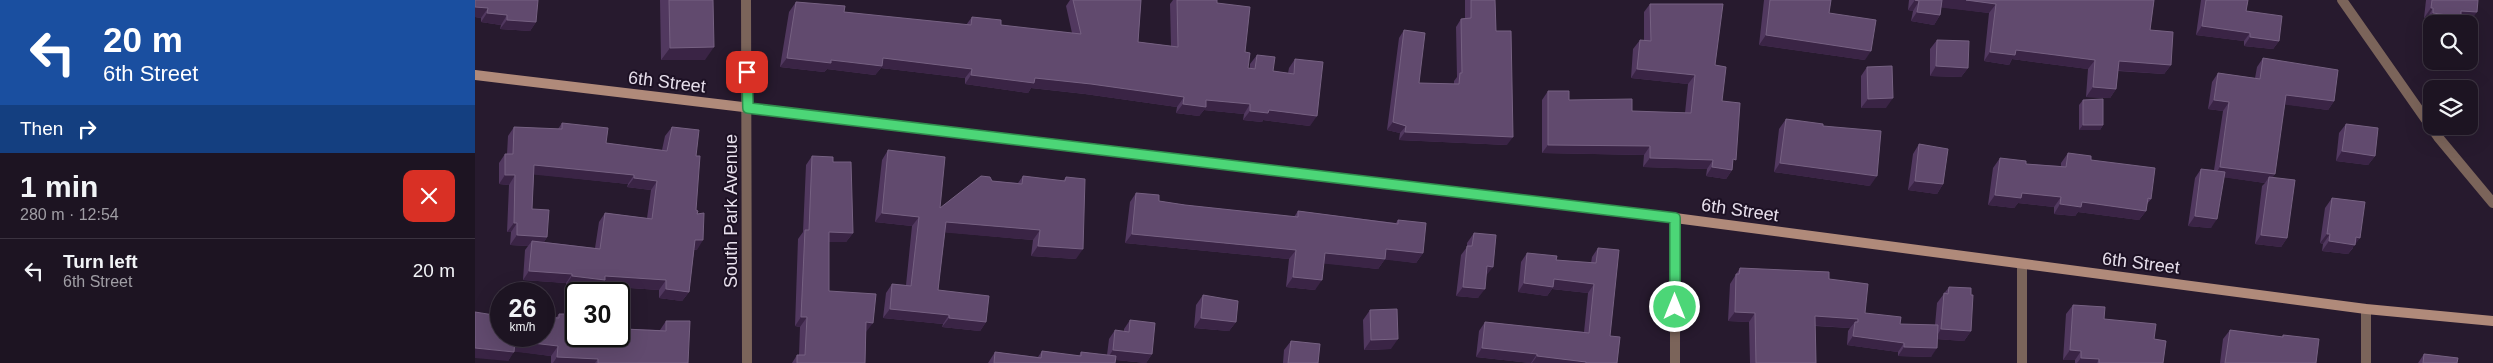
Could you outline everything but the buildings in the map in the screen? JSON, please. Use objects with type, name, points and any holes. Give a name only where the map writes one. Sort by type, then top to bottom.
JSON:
[{"type":"main road","name":"6th Street","points":[[475,74],[1675,218],[2366,309],[2493,321]]},
{"type":"street","name":"South Park Avenue","points":[[746,0],[748,108],[747,363]]},
{"type":"street","points":[[2342,0],[2438,137],[2493,203]]},
{"type":"street","points":[[1675,218],[1675,363]]},
{"type":"street","points":[[2022,264],[2022,363]]},
{"type":"street","points":[[2366,309],[2366,363]]},
{"type":"route","points":[[747,72],[748,108],[1675,218],[1675,307]]}]
